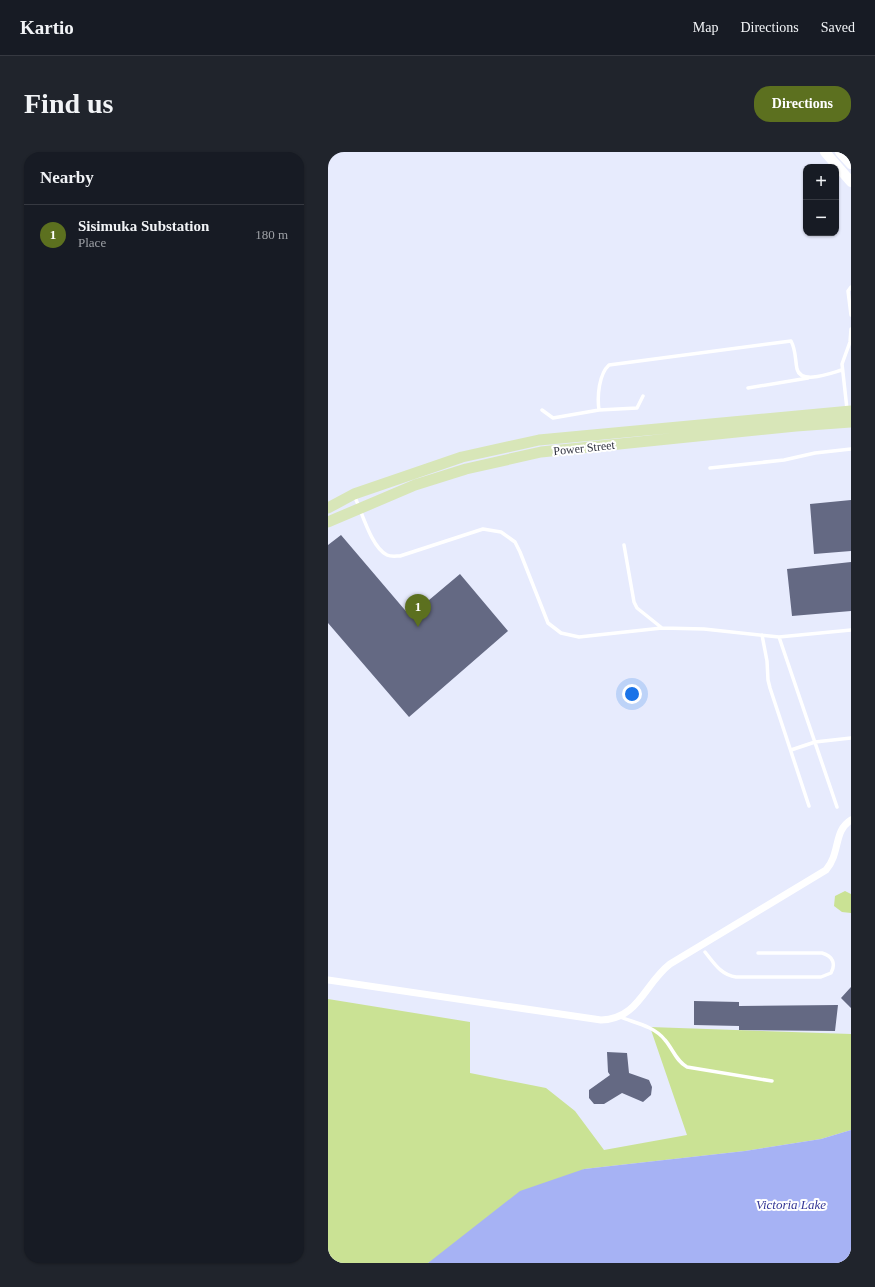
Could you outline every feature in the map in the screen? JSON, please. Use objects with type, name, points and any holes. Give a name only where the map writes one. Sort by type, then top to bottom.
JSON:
[{"type":"main road","points":[[825,152],[851,182]]},
{"type":"main road","points":[[840,152],[851,164]]},
{"type":"main road","name":"Power Street","points":[[328,508],[354,494],[462,457],[539,440],[685,425],[849,417]]},
{"type":"main road","name":"Power Street","points":[[328,522],[360,507],[415,485],[466,469],[541,452],[687,437],[849,417]]},
{"type":"main road","points":[[685,425],[687,437]]},
{"type":"main road","points":[[462,457],[466,469]]},
{"type":"street","points":[[328,980],[602,1020],[620,1017],[631,1010],[657,975],[670,964],[826,870],[835,857],[841,829],[851,820]]},
{"type":"lane","points":[[851,287],[848,291],[851,315]]},
{"type":"lane","points":[[849,417],[842,364],[850,342],[851,329]]},
{"type":"lane","points":[[599,410],[601,375],[609,365],[791,342],[794,347],[797,370],[801,375],[808,378]]},
{"type":"lane","points":[[748,388],[808,378],[842,370]]},
{"type":"lane","points":[[542,410],[553,418],[599,410],[637,408],[643,396]]},
{"type":"lane","points":[[710,468],[784,460],[816,453],[851,449]]},
{"type":"lane","points":[[354,494],[374,543],[380,551],[389,556],[400,556],[483,529],[501,532],[508,536],[520,552],[548,623],[561,633],[587,637],[662,628],[704,629],[779,637],[851,630]]},
{"type":"lane","points":[[624,545],[634,602],[637,608],[662,628]]},
{"type":"lane","points":[[762,636],[767,661],[768,680],[809,806]]},
{"type":"lane","points":[[779,637],[836,807]]},
{"type":"lane","points":[[791,750],[815,742],[851,738]]},
{"type":"lane","points":[[705,952],[720,970],[729,976],[736,977],[821,977],[831,973],[833,968],[828,954],[758,953]]},
{"type":"lane","points":[[620,1017],[646,1026],[660,1034],[665,1039],[679,1061],[687,1067],[772,1081]]},
{"type":"green space","points":[[845,891],[851,894],[851,913],[842,912],[834,906],[835,896]]},
{"type":"green space","points":[[328,999],[470,1022],[470,1073],[546,1088],[575,1111],[604,1150],[687,1135],[650,1027],[851,1034],[851,1130],[821,1139],[745,1151],[584,1169],[428,1263],[328,1263]]},
{"type":"water","name":"Victoria Lake","points":[[851,1130],[851,1263],[428,1263],[520,1191],[584,1169],[745,1151],[821,1139]]},
{"type":"building","points":[[851,500],[851,551],[814,554],[810,504]]},
{"type":"building","points":[[341,535],[410,616],[460,574],[508,631],[409,717],[328,623],[328,545]]},
{"type":"building","points":[[851,562],[851,611],[792,616],[787,569]]},
{"type":"building","points":[[851,987],[851,1008],[841,998]]},
{"type":"building","points":[[694,1001],[739,1002],[739,1006],[838,1005],[835,1031],[739,1030],[739,1026],[694,1025]]},
{"type":"building","points":[[607,1052],[627,1053],[629,1073],[649,1080],[652,1087],[651,1095],[643,1102],[622,1093],[604,1104],[594,1104],[589,1098],[589,1090],[610,1075],[608,1072]]},
{"type":"place","name":"Sisimuka Substation","points":[[418,627]]}]
